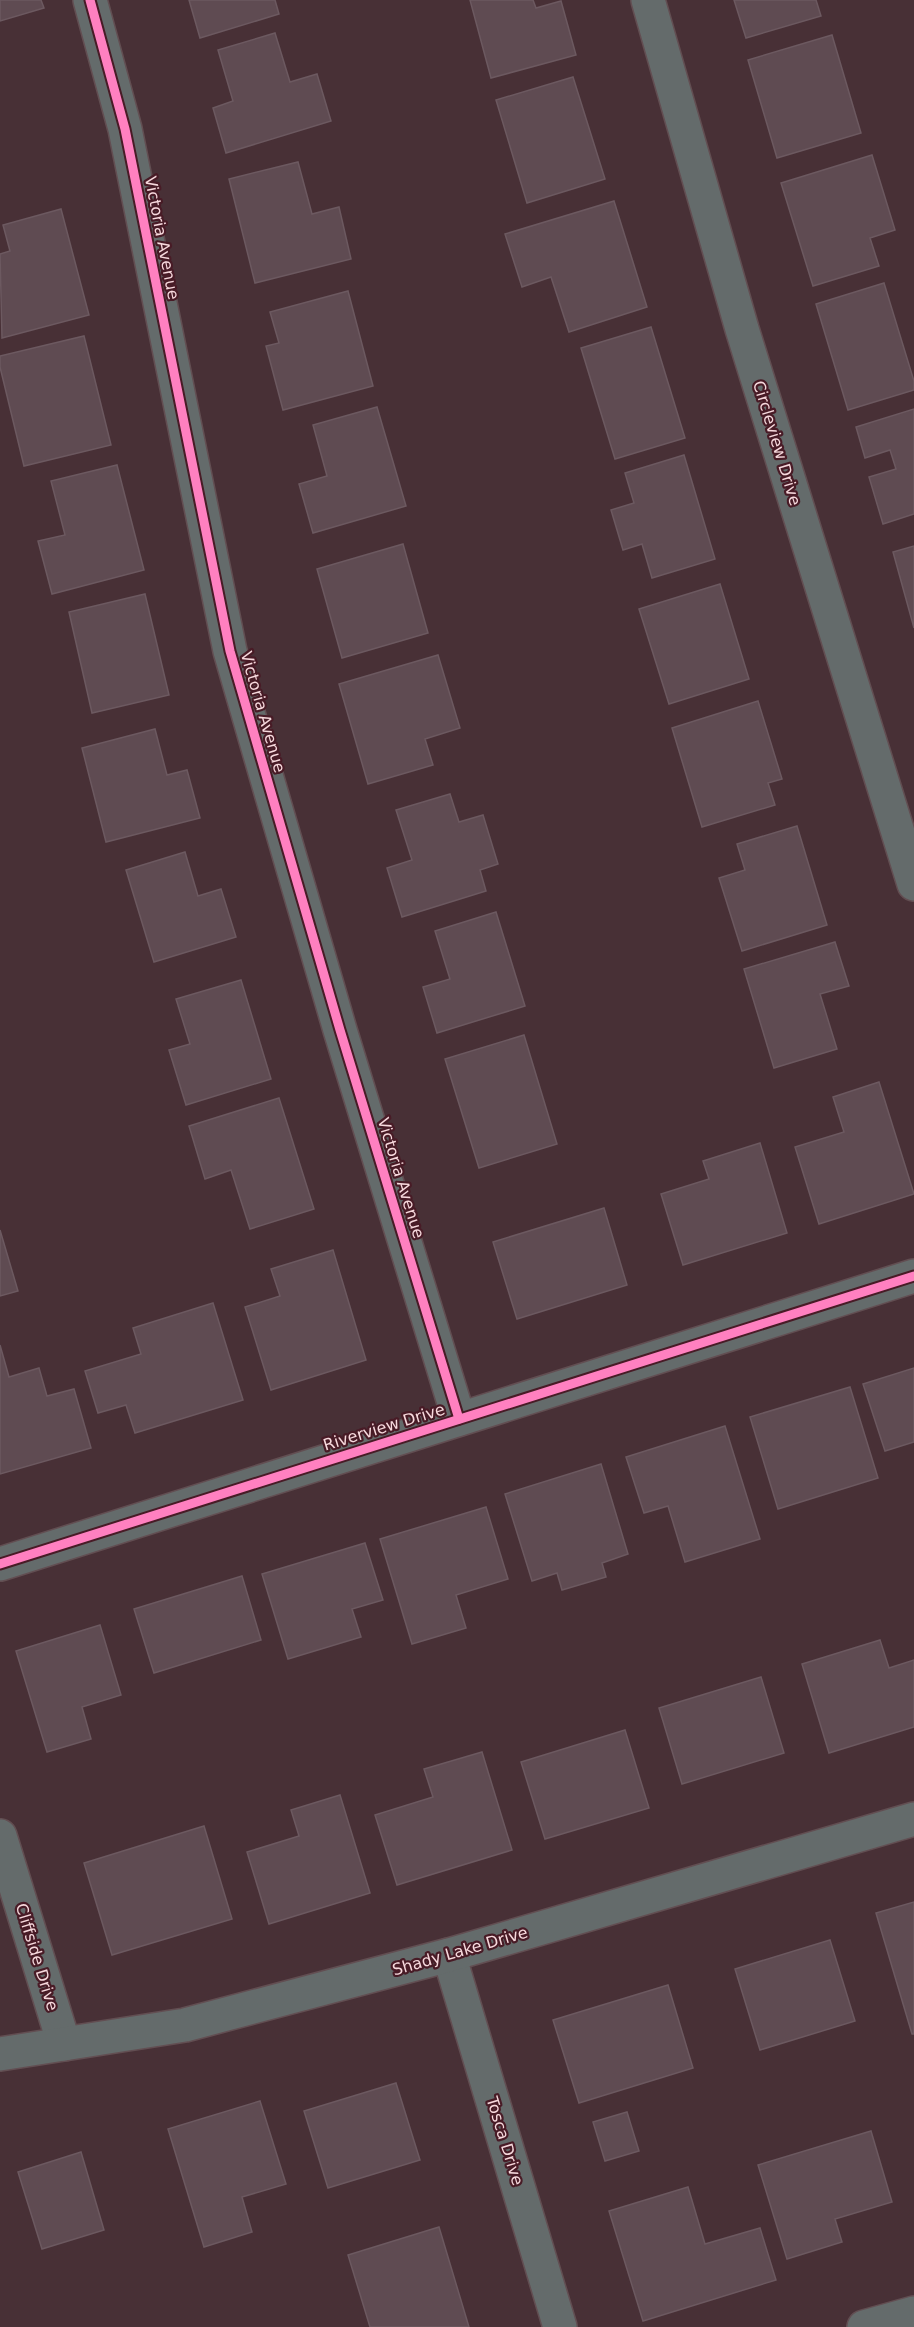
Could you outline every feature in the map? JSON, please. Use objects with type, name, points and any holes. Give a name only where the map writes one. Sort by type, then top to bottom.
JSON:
[{"type":"street","name":"Victoria Avenue","points":[[90,0],[125,129],[230,651],[340,1030],[459,1419]]},
{"type":"street","name":"Circleview Drive","points":[[648,0],[742,329],[914,884]]},
{"type":"street","name":"Riverview Drive","points":[[0,1564],[914,1276]]},
{"type":"street","name":"Shady Lake Drive","points":[[0,2054],[185,2025],[449,1955],[914,1819]]},
{"type":"street","name":"Cliffside Drive","points":[[0,1836],[64,2044]]},
{"type":"street","name":"Tosca Drive","points":[[449,1955],[560,2327]]},
{"type":"street","points":[[864,2327],[914,2313]]},
{"type":"building","points":[[0,0],[41,0],[44,8],[0,21]]},
{"type":"building","points":[[189,0],[275,0],[279,14],[200,38]]},
{"type":"building","points":[[470,0],[533,0],[536,8],[561,1],[576,55],[491,78]]},
{"type":"building","points":[[734,0],[816,0],[821,16],[746,38]]},
{"type":"building","points":[[275,33],[290,82],[317,74],[331,121],[226,153],[213,108],[233,101],[218,50]]},
{"type":"building","points":[[832,35],[861,133],[777,158],[748,60]]},
{"type":"building","points":[[573,77],[605,179],[527,203],[496,100]]},
{"type":"building","points":[[872,155],[895,230],[870,238],[879,266],[813,286],[781,183]]},
{"type":"building","points":[[298,162],[312,214],[339,207],[351,259],[255,283],[229,179]]},
{"type":"building","points":[[614,201],[647,307],[569,332],[551,277],[522,287],[505,234]]},
{"type":"building","points":[[61,209],[89,315],[2,338],[0,254],[10,251],[3,225]]},
{"type":"building","points":[[884,283],[914,381],[914,390],[848,410],[816,304]]},
{"type":"building","points":[[348,291],[373,386],[283,410],[266,346],[279,343],[270,312]]},
{"type":"building","points":[[651,327],[685,438],[615,459],[581,348]]},
{"type":"building","points":[[84,336],[111,445],[24,466],[0,367],[0,356]]},
{"type":"building","points":[[377,407],[406,506],[313,533],[299,484],[327,476],[313,425]]},
{"type":"building","points":[[914,409],[914,514],[883,524],[869,477],[896,469],[890,450],[865,458],[856,427]]},
{"type":"building","points":[[684,455],[715,559],[652,578],[642,544],[623,550],[611,510],[634,503],[625,473]]},
{"type":"building","points":[[117,465],[144,570],[52,594],[38,541],[65,535],[51,481]]},
{"type":"building","points":[[403,544],[428,633],[342,658],[317,569]]},
{"type":"building","points":[[914,546],[914,628],[893,552]]},
{"type":"building","points":[[720,584],[749,679],[669,704],[639,609]]},
{"type":"building","points":[[145,594],[169,695],[92,713],[69,612]]},
{"type":"building","points":[[438,655],[460,728],[425,739],[433,765],[368,784],[339,684]]},
{"type":"building","points":[[758,701],[782,779],[768,783],[775,805],[702,827],[672,728]]},
{"type":"building","points":[[155,729],[167,775],[187,770],[200,818],[106,842],[82,748]]},
{"type":"building","points":[[450,794],[459,822],[483,815],[498,864],[480,870],[486,891],[402,917],[387,868],[412,860],[396,810]]},
{"type":"building","points":[[797,826],[827,925],[742,951],[719,878],[745,870],[737,844]]},
{"type":"building","points":[[185,852],[198,896],[221,889],[236,937],[154,962],[126,870]]},
{"type":"building","points":[[496,912],[525,1006],[437,1033],[423,987],[450,979],[435,931]]},
{"type":"building","points":[[835,942],[849,986],[820,994],[837,1049],[774,1068],[744,969]]},
{"type":"building","points":[[241,980],[271,1079],[186,1105],[169,1050],[190,1044],[176,999]]},
{"type":"building","points":[[524,1035],[557,1144],[479,1168],[445,1059]]},
{"type":"building","points":[[879,1082],[914,1194],[819,1224],[795,1147],[844,1132],[833,1097]]},
{"type":"building","points":[[279,1098],[314,1209],[250,1229],[231,1170],[205,1179],[189,1126]]},
{"type":"building","points":[[760,1143],[787,1233],[683,1265],[661,1194],[709,1179],[703,1161]]},
{"type":"building","points":[[604,1208],[627,1285],[517,1319],[493,1242]]},
{"type":"building","points":[[0,1230],[18,1291],[0,1296]]},
{"type":"building","points":[[333,1250],[366,1360],[271,1390],[245,1307],[280,1296],[271,1269]]},
{"type":"building","points":[[213,1303],[243,1400],[135,1433],[126,1405],[98,1413],[85,1371],[141,1354],[133,1328]]},
{"type":"building","points":[[0,1345],[9,1377],[39,1368],[47,1396],[74,1389],[91,1448],[0,1474]]},
{"type":"building","points":[[914,1368],[914,1442],[885,1451],[863,1384]]},
{"type":"building","points":[[850,1387],[878,1478],[778,1509],[750,1417]]},
{"type":"building","points":[[725,1426],[760,1539],[685,1562],[668,1506],[644,1513],[626,1457]]},
{"type":"building","points":[[601,1464],[628,1554],[602,1563],[606,1577],[562,1590],[557,1573],[532,1581],[505,1494]]},
{"type":"building","points":[[486,1507],[508,1579],[456,1595],[466,1628],[412,1644],[380,1539]]},
{"type":"building","points":[[365,1543],[383,1600],[352,1609],[361,1637],[288,1659],[262,1574]]},
{"type":"building","points":[[242,1576],[261,1640],[154,1673],[134,1609]]},
{"type":"building","points":[[100,1625],[121,1695],[82,1707],[91,1739],[47,1752],[16,1651]]},
{"type":"building","points":[[880,1640],[889,1668],[914,1660],[914,1727],[829,1753],[802,1664]]},
{"type":"building","points":[[761,1677],[784,1753],[682,1784],[659,1708]]},
{"type":"building","points":[[625,1730],[649,1808],[545,1839],[521,1762]]},
{"type":"building","points":[[482,1752],[512,1850],[397,1885],[375,1815],[433,1797],[424,1769]]},
{"type":"building","points":[[340,1795],[370,1893],[269,1924],[247,1852],[299,1836],[291,1810]]},
{"type":"building","points":[[204,1826],[232,1919],[112,1955],[84,1863]]},
{"type":"building","points":[[914,1902],[914,2034],[912,2034],[876,1913]]},
{"type":"building","points":[[830,1940],[855,2021],[760,2050],[735,1969]]},
{"type":"building","points":[[668,1985],[693,2068],[579,2103],[553,2020]]},
{"type":"building","points":[[396,2083],[420,2160],[328,2188],[304,2111]]},
{"type":"building","points":[[260,2101],[286,2184],[242,2197],[252,2232],[204,2247],[168,2129]]},
{"type":"building","points":[[627,2112],[639,2151],[605,2161],[593,2122]]},
{"type":"building","points":[[871,2131],[892,2202],[835,2219],[842,2242],[787,2259],[758,2165]]},
{"type":"building","points":[[81,2152],[104,2230],[42,2249],[18,2172]]},
{"type":"building","points":[[688,2187],[705,2244],[760,2228],[776,2280],[643,2321],[609,2211]]},
{"type":"building","points":[[439,2227],[469,2327],[370,2327],[348,2255]]},
{"type":"cycle path","points":[[90,0],[125,129],[230,651],[340,1030],[459,1419]]},
{"type":"cycle path","points":[[0,1564],[914,1276]]}]
